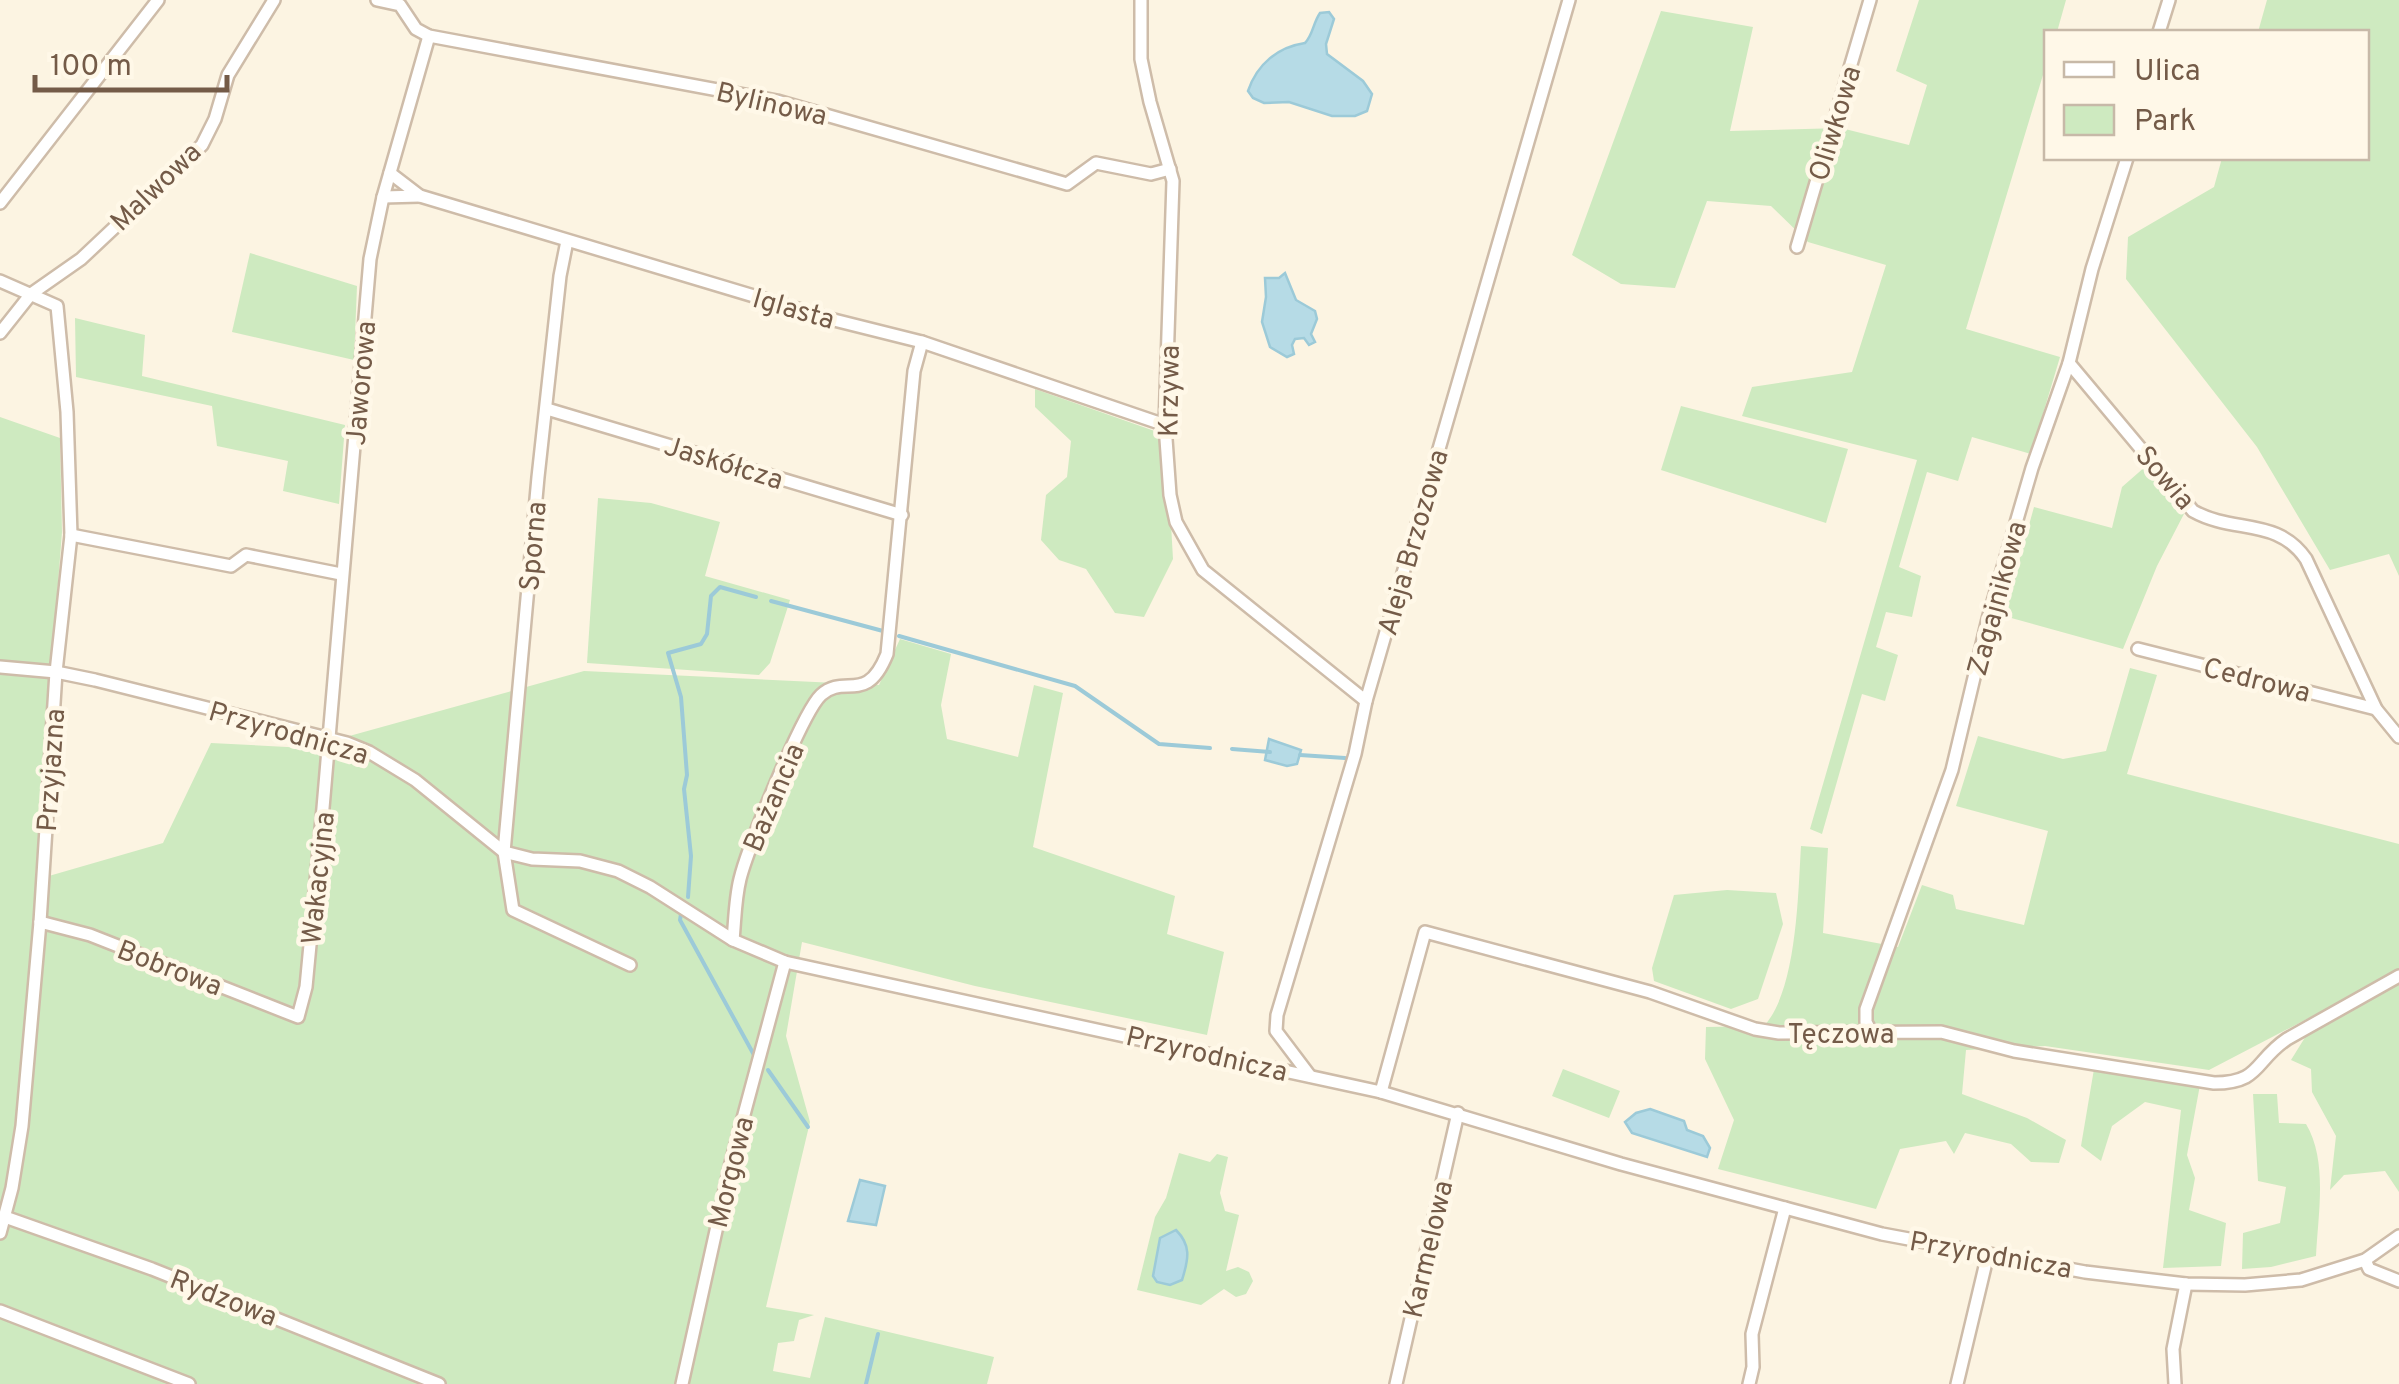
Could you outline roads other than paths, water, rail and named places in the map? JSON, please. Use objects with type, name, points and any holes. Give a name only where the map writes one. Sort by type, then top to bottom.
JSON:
[{"type":"street","points":[[0,204],[158,0]]},
{"type":"street","name":"Malwowa","points":[[0,333],[31,294],[81,258],[202,144],[215,119],[228,75],[274,0]]},
{"type":"street","points":[[376,0],[400,5],[416,29],[429,36]]},
{"type":"street","name":"Krzywa","points":[[1141,0],[1141,58],[1174,197],[1164,425],[1170,495],[1180,534],[1194,558],[1229,593],[1366,701]]},
{"type":"street","name":"Aleja Brzozowa","points":[[1310,1076],[1276,1031],[1277,1015],[1569,0]]},
{"type":"street","name":"Oliwkowa","points":[[1796,247],[1870,0]]},
{"type":"street","points":[[2160,30],[2169,0]]},
{"type":"street","name":"Bylinowa","points":[[429,36],[778,101],[1068,184],[1096,163],[1151,174],[1170,169]]},
{"type":"street","name":"Jaworowa","points":[[330,738],[370,259],[429,36]]},
{"type":"street","name":"Zagajnikowa","points":[[1873,1034],[1866,1022],[1866,1009],[1952,770],[1988,618],[2032,468],[2069,363],[2092,269],[2126,160]]},
{"type":"street","name":"Iglasta","points":[[390,172],[420,196]]},
{"type":"street","name":"Iglasta","points":[[384,197],[420,196],[834,320],[922,342],[1164,425]]},
{"type":"street","name":"Sporna","points":[[568,241],[560,276],[504,852],[513,910],[630,965]]},
{"type":"street","points":[[0,281],[31,294]]},
{"type":"street","name":"Przyjazna","points":[[0,1233],[22,1126],[56,672],[71,535],[57,306],[31,294]]},
{"type":"street","points":[[902,516],[914,371],[922,342]]},
{"type":"street","name":"Sowia","points":[[2069,363],[2194,511],[2205,518],[2280,534],[2294,542],[2376,709]]},
{"type":"street","name":"Jaskółcza","points":[[547,410],[902,516]]},
{"type":"street","name":"Bażancia","points":[[733,940],[736,900],[745,863],[807,718],[822,694],[870,682],[887,654],[902,516]]},
{"type":"street","points":[[71,535],[231,566],[246,555],[341,574]]},
{"type":"street","name":"Cedrowa","points":[[2138,649],[2376,709]]},
{"type":"street","name":"Przyrodnicza","points":[[0,667],[56,672],[330,738],[370,752],[392,764],[504,852],[532,859],[580,861],[618,871],[650,886],[733,940],[785,962],[1380,1092],[1620,1164],[1882,1234],[2085,1272],[2186,1284],[2245,1285],[2301,1280],[2365,1260],[2399,1236]]},
{"type":"street","points":[[2376,709],[2399,737]]},
{"type":"street","name":"Wakacyjna","points":[[298,1017],[306,987],[330,738]]},
{"type":"street","name":"Bobrowa","points":[[40,922],[90,935],[298,1017]]},
{"type":"street","name":"Tęczowa","points":[[1380,1092],[1425,932],[1650,992],[1779,1034],[1941,1032],[2053,1058],[2214,1083],[2237,1083],[2247,1078],[2287,1038],[2399,976]]},
{"type":"street","name":"Morgowa","points":[[682,1384],[731,1164],[785,962]]},
{"type":"street","name":"Karmelowa","points":[[1396,1384],[1458,1113]]},
{"type":"street","points":[[1749,1384],[1752,1334],[1785,1208]]},
{"type":"street","name":"Rydzowa","points":[[6,1218],[189,1284],[439,1384]]},
{"type":"street","points":[[1957,1384],[1988,1254]]},
{"type":"street","points":[[2365,1260],[2369,1269],[2399,1281]]},
{"type":"street","points":[[2175,1384],[2174,1350],[2186,1284]]},
{"type":"street","points":[[0,1311],[189,1384]]},
{"type":"water","points":[[1329,12],[1334,19],[1327,54],[1363,81],[1372,94],[1367,111],[1355,116],[1332,116],[1289,102],[1264,103],[1253,98],[1248,91],[1263,65],[1277,53],[1305,43],[1320,13]]},
{"type":"water","points":[[1285,273],[1296,300],[1315,311],[1317,319],[1311,334],[1315,342],[1309,345],[1304,338],[1295,339],[1294,354],[1287,357],[1270,347],[1262,322],[1265,278],[1279,278]]},
{"type":"water","points":[[1269,739],[1301,750],[1297,764],[1287,766],[1265,760]]},
{"type":"water","points":[[1650,1109],[1684,1121],[1687,1130],[1703,1136],[1710,1148],[1707,1157],[1632,1133],[1625,1122]]},
{"type":"water","points":[[860,1180],[885,1186],[876,1225],[848,1221]]},
{"type":"water","points":[[1176,1230],[1187,1252],[1182,1280],[1170,1285],[1157,1282],[1153,1276],[1160,1238]]},
{"type":"waterway","points":[[688,897],[691,856],[681,697],[668,653],[701,644],[707,634],[711,596],[720,587],[756,597]]},
{"type":"waterway","points":[[771,601],[883,631]]},
{"type":"waterway","points":[[899,636],[1075,686],[1159,744],[1210,748]]},
{"type":"waterway","points":[[1232,749],[1270,752]]},
{"type":"waterway","points":[[1300,755],[1345,758]]},
{"type":"waterway","points":[[681,914],[680,920],[754,1055]]},
{"type":"waterway","points":[[768,1070],[808,1127]]},
{"type":"waterway","points":[[866,1384],[878,1334]]}]
